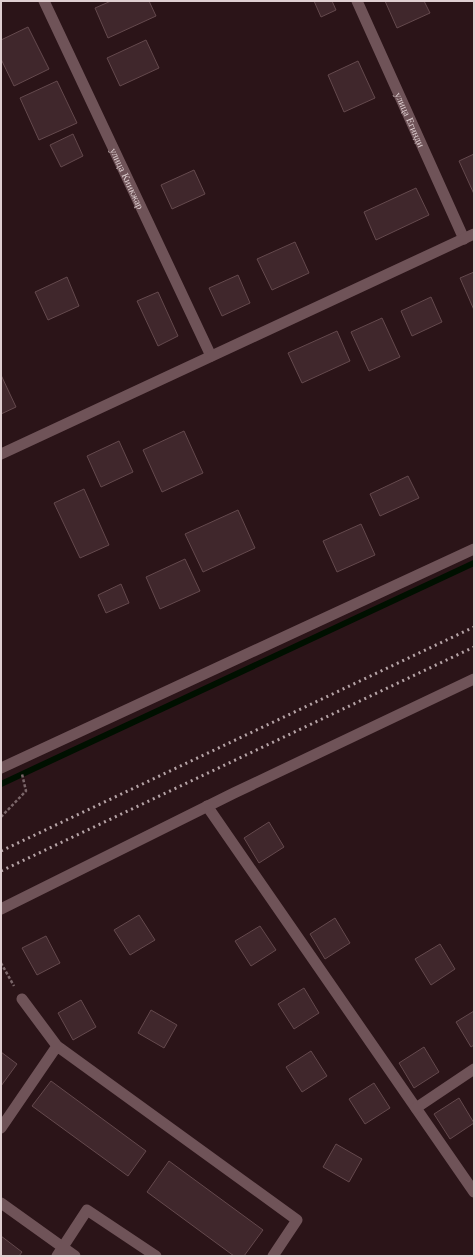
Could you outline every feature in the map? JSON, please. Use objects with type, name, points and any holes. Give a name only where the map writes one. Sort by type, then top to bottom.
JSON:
[{"type":"street","name":"улица Киикжар","points":[[44,1],[211,356]]},
{"type":"street","name":"улица Егинди","points":[[357,1],[469,237]]},
{"type":"street","points":[[1,454],[469,237]]},
{"type":"street","points":[[1,768],[474,549]]},
{"type":"street","points":[[1,909],[208,806],[474,679]]},
{"type":"street","points":[[208,806],[474,1192]]},
{"type":"street","points":[[22,999],[57,1046],[297,1220],[273,1256]]},
{"type":"street","points":[[1,1128],[57,1046]]},
{"type":"street","points":[[416,1108],[474,1068]]},
{"type":"street","points":[[1,1203],[60,1251],[76,1256]]},
{"type":"street","points":[[60,1251],[87,1210],[156,1256]]},
{"type":"path","points":[[1,817],[26,791],[19,760]]},
{"type":"path","points":[[1,963],[22,999]]},
{"type":"building","points":[[111,1],[149,1],[156,16],[108,38],[95,8]]},
{"type":"building","points":[[314,1],[332,1],[336,10],[321,17]]},
{"type":"building","points":[[385,1],[424,1],[430,13],[397,28]]},
{"type":"building","points":[[28,27],[49,69],[14,86],[1,59],[1,40]]},
{"type":"building","points":[[146,40],[159,68],[120,86],[107,58]]},
{"type":"building","points":[[358,61],[375,98],[344,112],[328,75]]},
{"type":"building","points":[[57,81],[77,123],[39,140],[20,98]]},
{"type":"building","points":[[73,134],[83,156],[61,167],[50,145]]},
{"type":"building","points":[[474,154],[474,194],[459,161]]},
{"type":"building","points":[[194,170],[205,194],[172,209],[161,185]]},
{"type":"building","points":[[416,188],[429,215],[376,240],[364,212]]},
{"type":"building","points":[[295,242],[309,273],[272,290],[257,259]]},
{"type":"building","points":[[474,272],[474,310],[460,278]]},
{"type":"building","points":[[238,275],[250,303],[222,316],[209,288]]},
{"type":"building","points":[[67,277],[79,306],[48,320],[35,292]]},
{"type":"building","points":[[158,292],[178,336],[158,346],[137,301]]},
{"type":"building","points":[[431,297],[442,322],[412,336],[401,311]]},
{"type":"building","points":[[382,318],[400,357],[369,371],[351,332]]},
{"type":"building","points":[[337,331],[350,361],[302,383],[288,353]]},
{"type":"building","points":[[1,375],[16,407],[1,414]]},
{"type":"building","points":[[184,431],[203,473],[162,492],[143,450]]},
{"type":"building","points":[[119,441],[133,472],[101,487],[87,456]]},
{"type":"building","points":[[408,476],[419,498],[380,516],[370,494]]},
{"type":"building","points":[[84,489],[109,545],[80,558],[54,503]]},
{"type":"building","points":[[238,510],[255,548],[203,572],[185,534]]},
{"type":"building","points":[[361,524],[375,555],[337,572],[323,541]]},
{"type":"building","points":[[185,559],[200,591],[160,609],[146,577]]},
{"type":"building","points":[[121,584],[129,603],[106,613],[98,595]]},
{"type":"building","points":[[269,822],[284,847],[259,863],[244,838]]},
{"type":"building","points":[[139,915],[155,940],[130,955],[114,930]]},
{"type":"building","points":[[335,918],[350,943],[325,959],[310,934]]},
{"type":"building","points":[[260,926],[276,950],[251,966],[235,941]]},
{"type":"building","points":[[46,936],[60,963],[37,975],[22,948]]},
{"type":"building","points":[[440,944],[455,969],[431,985],[415,959]]},
{"type":"building","points":[[304,988],[319,1013],[294,1029],[278,1004]]},
{"type":"building","points":[[81,1000],[96,1027],[73,1040],[58,1013]]},
{"type":"building","points":[[151,1010],[177,1025],[164,1048],[138,1033]]},
{"type":"building","points":[[474,1011],[474,1045],[471,1047],[456,1022]]},
{"type":"building","points":[[424,1047],[439,1072],[414,1088],[399,1063]]},
{"type":"building","points":[[311,1051],[327,1076],[302,1092],[286,1067]]},
{"type":"building","points":[[1,1052],[17,1064],[1,1086]]},
{"type":"building","points":[[51,1081],[146,1151],[128,1176],[32,1106]]},
{"type":"building","points":[[374,1083],[390,1108],[365,1124],[349,1099]]},
{"type":"building","points":[[459,1098],[474,1123],[450,1139],[434,1114]]},
{"type":"building","points":[[336,1144],[362,1159],[349,1182],[323,1167]]},
{"type":"building","points":[[169,1161],[263,1230],[244,1256],[234,1256],[147,1192]]},
{"type":"building","points":[[1,1236],[22,1252],[19,1256],[1,1256]]},
{"type":"waterway","points":[[1,784],[474,563]]},
{"type":"railway","points":[[1,851],[474,627]]},
{"type":"railway","points":[[1,871],[474,647]]}]
